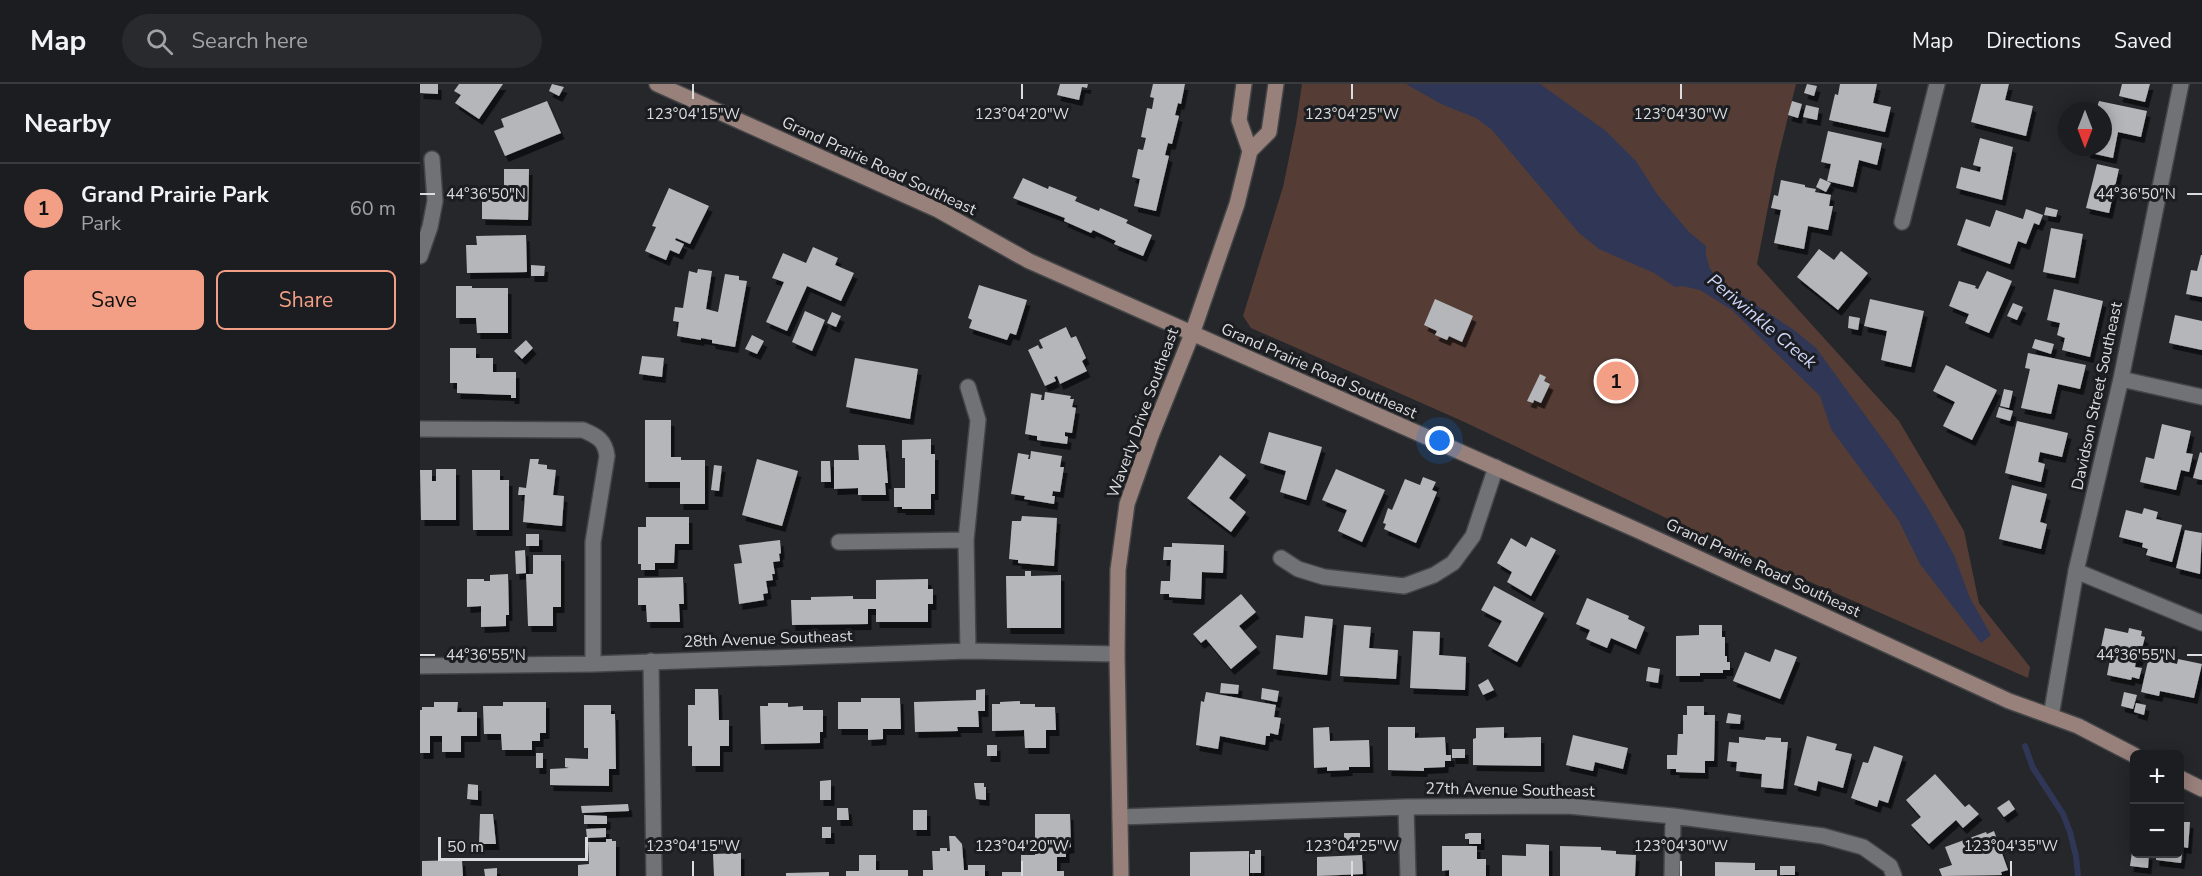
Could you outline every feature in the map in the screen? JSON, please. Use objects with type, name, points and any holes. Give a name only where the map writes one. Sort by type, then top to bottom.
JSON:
[{"type":"main road","name":"Grand Prairie Road Southeast","points":[[657,84],[938,210],[1029,261],[1640,531],[2009,701],[2078,726],[2130,753]]},
{"type":"main road","points":[[1244,84],[1239,120],[1250,151]]},
{"type":"main road","name":"Waverly Drive Southeast","points":[[1121,876],[1117,654],[1118,570],[1127,504],[1150,436],[1192,334],[1237,204],[1250,151],[1269,132],[1276,84]]},
{"type":"main road","points":[[2184,780],[2202,789]]},
{"type":"street","points":[[1902,222],[1937,84]]},
{"type":"street","name":"Davidson Street Southeast","points":[[2051,716],[2076,571],[2121,379],[2181,84]]},
{"type":"street","points":[[420,256],[430,227],[435,201],[432,159]]},
{"type":"street","points":[[2121,379],[2202,397]]},
{"type":"street","points":[[968,387],[978,420],[966,540],[968,651]]},
{"type":"street","points":[[420,429],[583,430],[598,437],[606,447],[607,456],[593,542],[593,664]]},
{"type":"street","points":[[1281,558],[1298,569],[1324,577],[1404,586],[1434,575],[1453,563],[1473,536],[1496,467]]},
{"type":"street","points":[[839,542],[966,540]]},
{"type":"street","points":[[2076,571],[2202,623]]},
{"type":"street","name":"28th Avenue Southeast","points":[[420,666],[593,664],[968,651],[1117,654]]},
{"type":"street","points":[[651,661],[654,876]]},
{"type":"street","name":"27th Avenue Southeast","points":[[1120,817],[1406,807],[1568,806],[1673,816],[1823,836],[1863,847],[1892,871]]},
{"type":"street","points":[[1406,807],[1408,876]]},
{"type":"street","points":[[1672,876],[1673,816]]},
{"type":"shaded area","points":[[1302,84],[1796,84],[1776,166],[1757,264],[1899,421],[1964,531],[1979,603],[2030,667],[2028,678],[1683,526],[1460,420],[1251,328],[1243,316],[1283,187]]},
{"type":"water","points":[[1406,84],[1540,84],[1606,131],[1636,161],[1657,194],[1689,232],[1706,246],[1710,269],[1720,281],[1794,330],[1816,348],[1892,452],[1929,510],[1954,555],[1970,598],[1991,635],[1981,643],[1920,564],[1899,521],[1831,429],[1820,396],[1732,310],[1700,290],[1682,286],[1675,287],[1654,273],[1599,249],[1579,233],[1492,130],[1476,118],[1441,104]]},
{"type":"building","points":[[420,84],[438,84],[438,94],[420,93]]},
{"type":"building","points":[[459,84],[503,84],[479,119],[455,103],[461,95],[454,91]]},
{"type":"building","points":[[552,84],[564,87],[559,96],[549,91]]},
{"type":"building","points":[[1060,84],[1088,84],[1087,88],[1082,87],[1079,100],[1057,95]]},
{"type":"building","points":[[1153,84],[1185,84],[1181,104],[1178,103],[1175,115],[1179,116],[1172,144],[1168,143],[1165,155],[1169,156],[1156,211],[1134,206],[1140,179],[1132,177],[1138,149],[1143,150],[1146,138],[1141,137],[1147,108],[1152,109],[1154,98],[1150,97]]},
{"type":"building","points":[[1807,84],[1817,86],[1814,96],[1804,93]]},
{"type":"building","points":[[1840,84],[1877,84],[1873,103],[1891,107],[1885,132],[1829,120],[1835,94],[1838,95]]},
{"type":"building","points":[[1981,84],[2009,84],[2005,100],[2033,106],[2026,136],[1971,122]]},
{"type":"building","points":[[2122,84],[2150,84],[2145,102],[2119,96]]},
{"type":"building","points":[[547,101],[561,133],[505,156],[494,131],[504,127],[501,119]]},
{"type":"building","points":[[1792,101],[1802,104],[1798,118],[1788,115]]},
{"type":"building","points":[[2112,104],[2147,111],[2141,137],[2118,132],[2113,158],[2104,156],[2112,156]]},
{"type":"building","points":[[1806,105],[1819,108],[1817,120],[1803,117]]},
{"type":"building","points":[[1828,131],[1882,143],[1877,165],[1859,160],[1853,187],[1827,181],[1831,164],[1821,162]]},
{"type":"building","points":[[1980,138],[2013,147],[2002,200],[1956,188],[1961,167],[1980,172],[1981,167],[1973,165]]},
{"type":"building","points":[[2097,164],[2119,169],[2109,213],[2086,208]]},
{"type":"building","points":[[504,169],[529,169],[528,220],[482,219],[482,200],[504,200]]},
{"type":"building","points":[[1023,178],[1048,189],[1049,186],[1077,197],[1075,201],[1099,211],[1100,208],[1128,220],[1126,223],[1152,235],[1143,256],[1114,244],[1116,241],[1093,230],[1091,233],[1064,221],[1065,218],[1013,198]]},
{"type":"building","points":[[1820,178],[1831,183],[1826,192],[1816,187]]},
{"type":"building","points":[[1781,180],[1805,185],[1805,187],[1816,189],[1815,192],[1831,195],[1829,206],[1833,206],[1828,230],[1808,226],[1804,249],[1774,243],[1781,210],[1771,208],[1774,195],[1778,196]]},
{"type":"building","points":[[669,188],[709,206],[690,244],[676,238],[675,240],[684,244],[679,254],[670,250],[666,260],[645,251],[656,227],[652,226]]},
{"type":"building","points":[[2046,207],[2058,210],[2056,217],[2044,215]]},
{"type":"building","points":[[2026,209],[2043,215],[2039,225],[2034,223],[2026,244],[2018,241],[2010,264],[1957,245],[1966,219],[1990,227],[1996,210],[2023,219]]},
{"type":"building","points":[[2051,228],[2083,234],[2075,278],[2043,272]]},
{"type":"building","points":[[526,235],[527,272],[467,273],[466,245],[477,245],[476,236]]},
{"type":"building","points":[[813,247],[838,258],[835,265],[854,273],[841,301],[807,286],[787,331],[766,322],[784,282],[772,278],[783,253],[806,263]]},
{"type":"building","points":[[1819,249],[1834,260],[1841,251],[1868,273],[1838,310],[1797,277]]},
{"type":"building","points":[[2201,255],[2202,297],[2186,294],[2191,270],[2197,271]]},
{"type":"building","points":[[531,265],[545,266],[544,276],[531,276]]},
{"type":"building","points":[[698,269],[712,271],[706,309],[718,312],[725,274],[739,276],[739,280],[747,281],[735,347],[712,343],[712,340],[677,336],[679,322],[673,321],[675,307],[683,308],[689,271],[697,273]]},
{"type":"building","points":[[1987,271],[2012,281],[1989,333],[1965,323],[1969,314],[1949,306],[1959,281],[1976,286],[1975,288],[1978,289]]},
{"type":"building","points":[[979,285],[1027,300],[1016,335],[1010,333],[1007,340],[969,328],[972,320],[968,318]]},
{"type":"building","points":[[456,286],[508,288],[508,333],[477,333],[476,318],[456,318]]},
{"type":"building","points":[[2054,289],[2103,301],[2090,357],[2062,350],[2065,338],[2057,335],[2060,323],[2047,320]]},
{"type":"building","points":[[1435,299],[1473,316],[1462,342],[1449,336],[1447,340],[1435,335],[1437,331],[1424,325]]},
{"type":"building","points":[[1870,299],[1924,311],[1911,367],[1881,360],[1887,331],[1864,326]]},
{"type":"building","points":[[2013,303],[2023,307],[2017,320],[2007,316]]},
{"type":"building","points":[[805,311],[825,320],[812,351],[792,342]]},
{"type":"building","points":[[832,312],[841,316],[836,327],[827,323]]},
{"type":"building","points":[[2175,315],[2202,321],[2202,350],[2169,343]]},
{"type":"building","points":[[1849,316],[1860,318],[1858,330],[1848,328]]},
{"type":"building","points":[[1066,327],[1071,338],[1076,336],[1086,358],[1082,361],[1087,371],[1060,384],[1057,376],[1054,377],[1056,381],[1045,386],[1028,350],[1038,345],[1040,349],[1043,348],[1039,340]]},
{"type":"building","points":[[752,335],[764,341],[757,354],[745,349]]},
{"type":"building","points":[[2035,339],[2054,344],[2051,354],[2032,348]]},
{"type":"building","points":[[526,340],[533,348],[522,359],[514,351]]},
{"type":"building","points":[[450,348],[476,348],[476,358],[493,358],[493,372],[516,372],[516,398],[511,398],[511,395],[457,393],[457,383],[450,383]]},
{"type":"building","points":[[2028,353],[2086,365],[2080,389],[2058,384],[2051,414],[2021,408],[2030,369],[2025,368]]},
{"type":"building","points":[[642,356],[664,358],[662,377],[639,374]]},
{"type":"building","points":[[855,358],[918,369],[910,419],[846,407]]},
{"type":"building","points":[[1946,365],[1997,390],[1972,440],[1943,426],[1955,402],[1933,391]]},
{"type":"building","points":[[1540,374],[1546,377],[1544,381],[1550,384],[1541,403],[1534,400],[1533,403],[1527,401]]},
{"type":"building","points":[[2004,389],[2013,391],[2009,408],[2000,406]]},
{"type":"building","points":[[1045,392],[1071,396],[1070,399],[1074,399],[1072,407],[1076,408],[1072,433],[1065,432],[1065,436],[1068,437],[1067,444],[1037,440],[1037,436],[1025,434],[1031,393],[1042,395],[1041,400],[1044,400]]},
{"type":"building","points":[[1999,407],[2013,411],[2010,421],[1996,417]]},
{"type":"building","points":[[645,420],[671,420],[671,457],[681,457],[681,460],[705,460],[705,504],[680,504],[680,482],[645,482]]},
{"type":"building","points":[[2017,421],[2068,433],[2062,457],[2040,452],[2038,462],[2045,464],[2041,482],[2005,473]]},
{"type":"building","points":[[2162,424],[2191,431],[2186,453],[2193,454],[2189,472],[2181,470],[2176,490],[2140,482],[2146,457],[2154,459]]},
{"type":"building","points":[[1269,432],[1322,447],[1306,500],[1280,492],[1286,471],[1260,463]]},
{"type":"building","points":[[931,439],[931,454],[935,454],[935,494],[931,494],[931,509],[894,507],[894,488],[905,488],[905,458],[902,458],[902,440]]},
{"type":"building","points":[[858,445],[885,445],[888,483],[885,483],[886,495],[858,495],[858,488],[834,489],[834,460],[859,460]]},
{"type":"building","points":[[1031,451],[1062,456],[1060,467],[1064,467],[1060,492],[1053,491],[1054,504],[1024,499],[1025,496],[1011,494],[1018,453],[1029,455],[1028,459],[1030,459]]},
{"type":"building","points":[[2200,452],[2202,453],[2202,480],[2193,478]]},
{"type":"building","points":[[1220,455],[1246,475],[1229,498],[1246,512],[1231,532],[1187,498]]},
{"type":"building","points":[[530,459],[539,459],[538,464],[547,465],[547,469],[556,470],[553,495],[564,496],[562,526],[523,522],[525,495],[518,495],[519,487],[526,488]]},
{"type":"building","points":[[757,459],[798,471],[782,526],[742,515]]},
{"type":"building","points":[[821,461],[830,461],[831,482],[821,482]]},
{"type":"building","points":[[714,465],[722,466],[719,491],[711,490]]},
{"type":"building","points":[[436,469],[456,469],[456,520],[421,520],[420,470],[432,470],[432,481],[436,481]]},
{"type":"building","points":[[1336,469],[1385,490],[1362,542],[1338,531],[1347,510],[1322,500]]},
{"type":"building","points":[[472,470],[500,470],[500,480],[509,480],[509,530],[473,530]]},
{"type":"building","points":[[1423,477],[1436,482],[1432,490],[1437,492],[1416,543],[1384,529],[1386,524],[1383,523],[1388,508],[1392,510],[1405,479],[1420,485]]},
{"type":"building","points":[[2012,485],[2047,494],[2040,522],[2047,524],[2041,549],[1999,539]]},
{"type":"building","points":[[2144,508],[2158,512],[2156,519],[2182,525],[2172,562],[2146,555],[2148,549],[2142,547],[2143,543],[2119,537],[2126,510],[2142,514]]},
{"type":"building","points":[[1022,516],[1057,518],[1054,566],[1018,563],[1018,560],[1009,559],[1012,521],[1021,521]]},
{"type":"building","points":[[646,517],[689,517],[689,544],[675,544],[674,563],[655,563],[655,570],[641,570],[641,564],[638,564],[638,527],[646,527]]},
{"type":"building","points":[[2185,530],[2202,533],[2200,574],[2176,568]]},
{"type":"building","points":[[526,534],[539,534],[539,546],[526,546]]},
{"type":"building","points":[[1531,537],[1556,550],[1531,596],[1507,582],[1512,572],[1497,563],[1511,538],[1526,547]]},
{"type":"building","points":[[780,540],[780,561],[773,562],[775,574],[772,574],[773,580],[766,581],[768,593],[763,594],[764,600],[739,604],[734,564],[742,563],[739,545]]},
{"type":"building","points":[[1172,543],[1224,545],[1223,573],[1202,572],[1201,599],[1169,597],[1169,594],[1160,594],[1161,581],[1170,581],[1171,560],[1163,560],[1164,547],[1172,547]]},
{"type":"building","points":[[525,550],[526,573],[516,574],[515,551]]},
{"type":"building","points":[[533,555],[561,555],[561,607],[553,607],[553,626],[528,626],[526,574],[533,574]]},
{"type":"building","points":[[1025,571],[1031,571],[1031,576],[1061,575],[1061,628],[1007,628],[1006,576],[1025,576]]},
{"type":"building","points":[[508,574],[509,615],[506,615],[506,626],[481,627],[481,606],[467,607],[467,579],[490,581],[490,575]]},
{"type":"building","points":[[683,577],[684,604],[679,604],[680,622],[647,622],[646,605],[638,605],[638,578]]},
{"type":"building","points":[[928,579],[928,589],[933,589],[933,604],[928,604],[928,622],[876,622],[876,609],[868,609],[868,624],[792,625],[791,600],[853,596],[853,599],[876,599],[876,580]]},
{"type":"building","points":[[1494,586],[1544,613],[1517,662],[1488,646],[1502,621],[1481,610]]},
{"type":"building","points":[[1241,594],[1256,612],[1239,626],[1257,647],[1231,669],[1206,639],[1201,643],[1193,634]]},
{"type":"building","points":[[1587,598],[1629,616],[1628,619],[1645,627],[1636,649],[1611,638],[1607,648],[1586,639],[1590,630],[1576,624]]},
{"type":"building","points":[[1305,616],[1333,619],[1327,675],[1273,669],[1276,635],[1303,638]]},
{"type":"building","points":[[1344,625],[1371,627],[1369,648],[1398,650],[1396,679],[1340,676]]},
{"type":"building","points":[[1699,625],[1722,625],[1722,637],[1725,637],[1725,656],[1727,656],[1727,662],[1730,662],[1730,670],[1723,670],[1723,673],[1700,673],[1700,676],[1676,676],[1676,636],[1699,635]]},
{"type":"building","points":[[2105,628],[2128,633],[2129,628],[2142,631],[2141,636],[2145,637],[2135,667],[2142,668],[2139,679],[2132,677],[2131,680],[2107,675],[2111,654],[2100,652]]},
{"type":"building","points":[[1413,631],[1440,632],[1439,655],[1466,657],[1465,690],[1410,688]]},
{"type":"building","points":[[1775,649],[1797,657],[1780,699],[1733,681],[1745,652],[1770,662]]},
{"type":"building","points":[[2150,652],[2170,656],[2169,662],[2177,664],[2178,659],[2202,664],[2194,698],[2160,691],[2159,696],[2141,692]]},
{"type":"building","points":[[1648,667],[1660,669],[1658,683],[1646,681]]},
{"type":"building","points":[[1488,679],[1494,690],[1483,695],[1478,685]]},
{"type":"building","points":[[1221,683],[1239,685],[1238,694],[1220,693]]},
{"type":"building","points":[[1262,688],[1279,691],[1277,702],[1261,699]]},
{"type":"building","points":[[695,689],[718,689],[719,720],[729,720],[729,746],[720,746],[720,766],[692,766],[692,746],[688,746],[688,705],[695,705]]},
{"type":"building","points":[[985,689],[985,711],[978,711],[979,727],[957,727],[958,731],[915,732],[914,702],[976,700],[976,690]]},
{"type":"building","points":[[1206,692],[1276,705],[1274,717],[1281,718],[1278,735],[1270,733],[1270,736],[1266,736],[1265,745],[1220,736],[1218,749],[1196,745],[1201,701],[1204,702]]},
{"type":"building","points":[[2124,692],[2137,695],[2133,709],[2121,706]]},
{"type":"building","points":[[861,698],[900,698],[901,729],[883,729],[883,739],[868,740],[868,729],[838,729],[838,702],[861,702]]},
{"type":"building","points":[[1020,701],[1020,704],[1035,704],[1035,707],[1055,707],[1056,730],[1046,730],[1046,748],[1025,748],[1024,730],[992,731],[992,704]]},
{"type":"building","points":[[434,702],[458,702],[457,712],[477,712],[477,736],[461,736],[461,752],[442,752],[442,736],[430,736],[430,753],[420,753],[420,710],[422,707],[434,707]]},
{"type":"building","points":[[503,702],[546,702],[546,733],[540,733],[540,741],[532,741],[532,750],[502,750],[501,734],[484,734],[483,706],[503,706]]},
{"type":"building","points":[[768,703],[788,703],[788,707],[803,706],[803,710],[823,710],[823,732],[820,732],[820,743],[761,744],[760,706],[768,706]]},
{"type":"building","points":[[2136,703],[2146,705],[2144,715],[2134,712]]},
{"type":"building","points":[[584,705],[611,705],[611,714],[615,714],[616,769],[609,769],[609,786],[550,785],[550,769],[569,768],[565,767],[565,758],[588,759],[588,748],[584,748]]},
{"type":"building","points":[[1687,706],[1704,706],[1704,715],[1715,715],[1714,761],[1705,761],[1705,773],[1676,772],[1676,769],[1667,769],[1667,755],[1677,755],[1678,734],[1683,734],[1683,715],[1687,715]]},
{"type":"building","points":[[1728,713],[1741,715],[1740,724],[1726,723]]},
{"type":"building","points":[[1329,727],[1330,741],[1369,740],[1370,767],[1349,767],[1349,770],[1327,771],[1327,767],[1314,768],[1313,728]]},
{"type":"building","points":[[1388,727],[1415,727],[1415,738],[1445,737],[1446,755],[1451,755],[1451,761],[1445,761],[1445,767],[1424,768],[1424,771],[1388,770]]},
{"type":"building","points":[[1504,727],[1504,738],[1541,737],[1541,766],[1473,765],[1473,739],[1476,738],[1476,728]]},
{"type":"building","points":[[1573,735],[1628,748],[1623,769],[1595,762],[1593,771],[1566,765]]},
{"type":"building","points":[[1807,736],[1837,744],[1835,750],[1852,754],[1843,788],[1818,781],[1816,791],[1794,785]]},
{"type":"building","points":[[1739,737],[1765,740],[1766,737],[1781,738],[1781,742],[1788,742],[1783,789],[1761,787],[1762,774],[1736,771],[1737,762],[1727,761],[1729,742],[1739,743]]},
{"type":"building","points":[[987,745],[997,745],[997,756],[987,756]]},
{"type":"building","points":[[1874,746],[1903,756],[1888,803],[1879,800],[1877,807],[1851,798],[1863,762],[1868,763]]},
{"type":"building","points":[[1452,749],[1465,749],[1465,758],[1452,758]]},
{"type":"building","points":[[536,753],[543,753],[543,768],[536,768]]},
{"type":"building","points":[[1935,774],[1965,807],[1969,804],[1979,814],[1963,828],[1956,820],[1929,844],[1911,825],[1921,817],[1906,800]]},
{"type":"building","points":[[831,780],[831,800],[820,800],[820,781]]},
{"type":"building","points":[[974,783],[984,783],[986,800],[976,799]]},
{"type":"building","points":[[468,784],[478,785],[478,800],[467,799]]},
{"type":"building","points":[[2009,800],[2015,809],[2004,817],[1997,808]]},
{"type":"building","points":[[628,804],[629,811],[582,813],[581,806]]},
{"type":"building","points":[[837,808],[848,808],[849,820],[837,820]]},
{"type":"building","points":[[913,810],[927,810],[927,830],[913,830]]},
{"type":"building","points":[[480,814],[493,814],[496,844],[479,844]]},
{"type":"building","points":[[1035,814],[1070,814],[1071,847],[1066,848],[1066,857],[1057,857],[1057,871],[1064,871],[1064,876],[1002,876],[1002,872],[1021,872],[1021,855],[1035,855]]},
{"type":"building","points":[[584,815],[607,816],[607,824],[584,824]]},
{"type":"building","points":[[2184,822],[2190,822],[2188,848],[2184,847]]},
{"type":"building","points":[[822,827],[831,827],[831,838],[822,838]]},
{"type":"building","points":[[606,828],[606,837],[587,838],[586,829]]},
{"type":"building","points":[[1994,831],[2008,870],[2001,872],[2002,875],[1942,876],[1939,869],[1952,865],[1945,847]]},
{"type":"building","points":[[1344,833],[1360,833],[1360,842],[1344,842]]},
{"type":"building","points":[[1481,833],[1481,844],[1469,844],[1469,839],[1465,839],[1465,834]]},
{"type":"building","points":[[949,836],[955,836],[962,844],[964,870],[968,870],[968,865],[985,865],[985,876],[923,876],[923,870],[933,870],[932,851],[947,848],[947,851],[950,851]]},
{"type":"building","points":[[606,839],[616,841],[616,876],[578,876],[578,865],[589,864],[588,842],[606,842]]},
{"type":"building","points":[[1526,844],[1549,845],[1549,876],[1502,876],[1502,855],[1526,856]]},
{"type":"building","points":[[1442,846],[1477,846],[1477,859],[1486,859],[1486,876],[1449,876],[1449,870],[1442,871]]},
{"type":"building","points":[[1560,846],[1601,847],[1601,850],[1616,851],[1616,854],[1636,855],[1635,876],[1560,876]]},
{"type":"building","points":[[1255,850],[1261,850],[1261,873],[1250,873],[1250,854],[1255,854]]},
{"type":"building","points":[[1249,851],[1249,876],[1190,876],[1190,852]]},
{"type":"building","points":[[741,853],[741,876],[714,876],[713,854]]},
{"type":"building","points":[[859,855],[876,855],[876,870],[908,870],[908,876],[846,876],[846,871],[859,871]]},
{"type":"building","points":[[1362,855],[1363,874],[1317,876],[1317,857]]},
{"type":"building","points":[[2131,858],[2149,858],[2148,868],[2130,866]]},
{"type":"building","points":[[2156,858],[2182,858],[2181,863],[2156,860]]},
{"type":"building","points":[[462,860],[463,876],[422,876],[422,861]]},
{"type":"building","points":[[1715,862],[1755,863],[1755,870],[1777,870],[1777,876],[1715,876]]},
{"type":"building","points":[[1780,866],[1795,866],[1795,875],[1780,875]]},
{"type":"building","points":[[497,868],[497,876],[485,876],[484,869]]},
{"type":"building","points":[[829,872],[829,876],[786,876],[786,873]]},
{"type":"waterway","name":"Periwinkle Creek","points":[[2025,746],[2033,768],[2063,814],[2076,856],[2078,876]]},
{"type":"place","name":"Grand Prairie Park","points":[[1616,381]]}]
